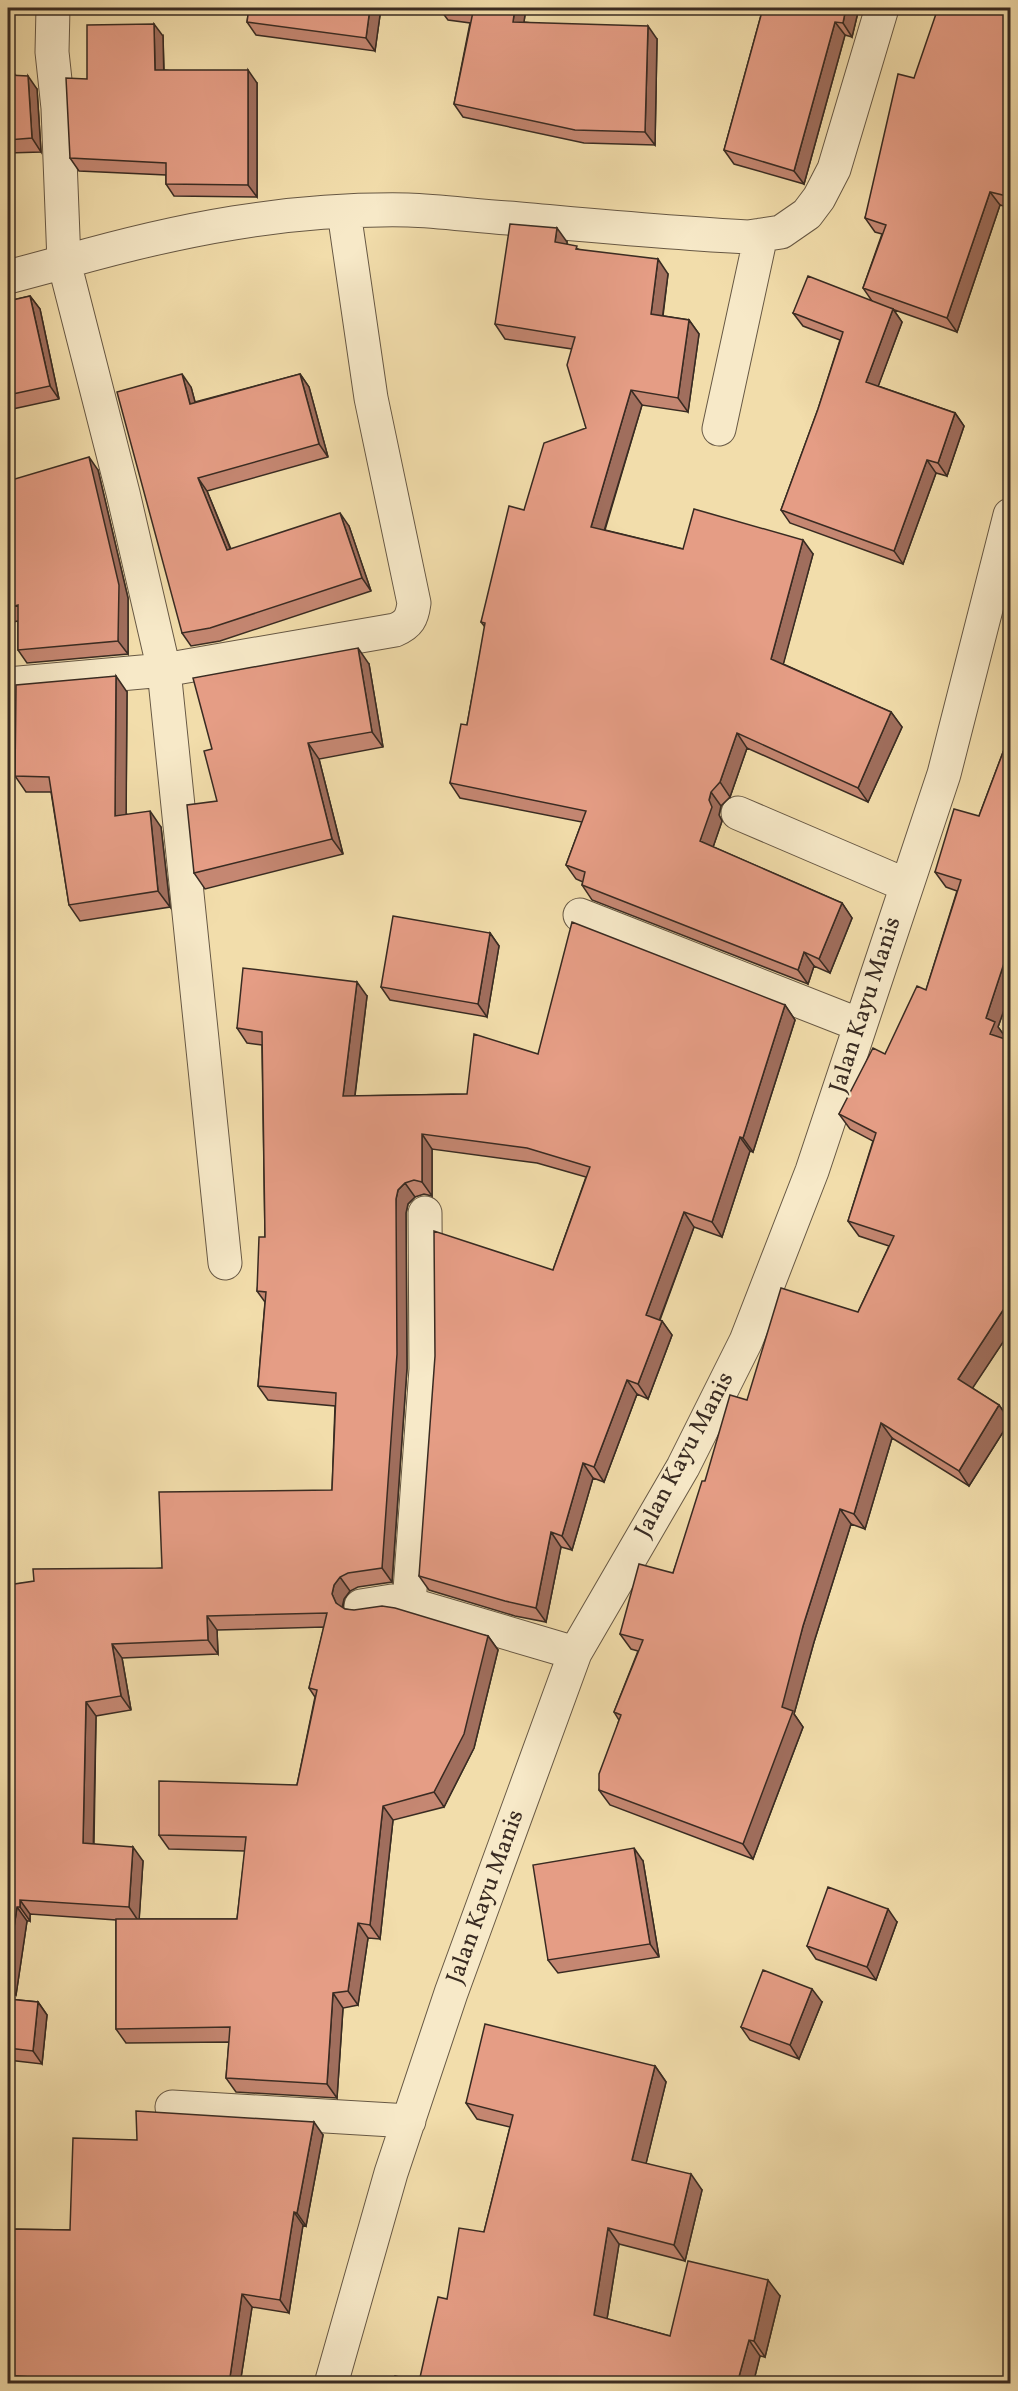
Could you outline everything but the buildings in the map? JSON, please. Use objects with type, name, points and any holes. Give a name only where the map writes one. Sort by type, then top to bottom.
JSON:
[{"type":"street","points":[[53,8],[52,52],[58,108],[64,262],[123,493],[164,670],[225,1263]]},
{"type":"street","points":[[8,277],[138,241],[192,229],[255,218],[344,212],[410,210],[712,236],[748,237],[781,232],[807,214],[819,198],[834,169],[882,8]]},
{"type":"street","points":[[8,684],[164,670],[395,630],[405,625],[412,617],[414,603],[371,398],[344,212]]},
{"type":"street","points":[[719,429],[761,236]]},
{"type":"street","name":"Jalan Kayu Manis","points":[[331,2384],[391,2174],[451,1993],[575,1653],[683,1467],[746,1341],[812,1171],[944,774],[1011,515]]},
{"type":"street","points":[[738,813],[906,885]]},
{"type":"street","points":[[580,915],[860,1025]]},
{"type":"street","points":[[410,1604],[426,1369],[425,1213]]},
{"type":"street","points":[[360,1606],[392,1601],[410,1604],[575,1653]]},
{"type":"street","points":[[172,2107],[409,2121]]}]
